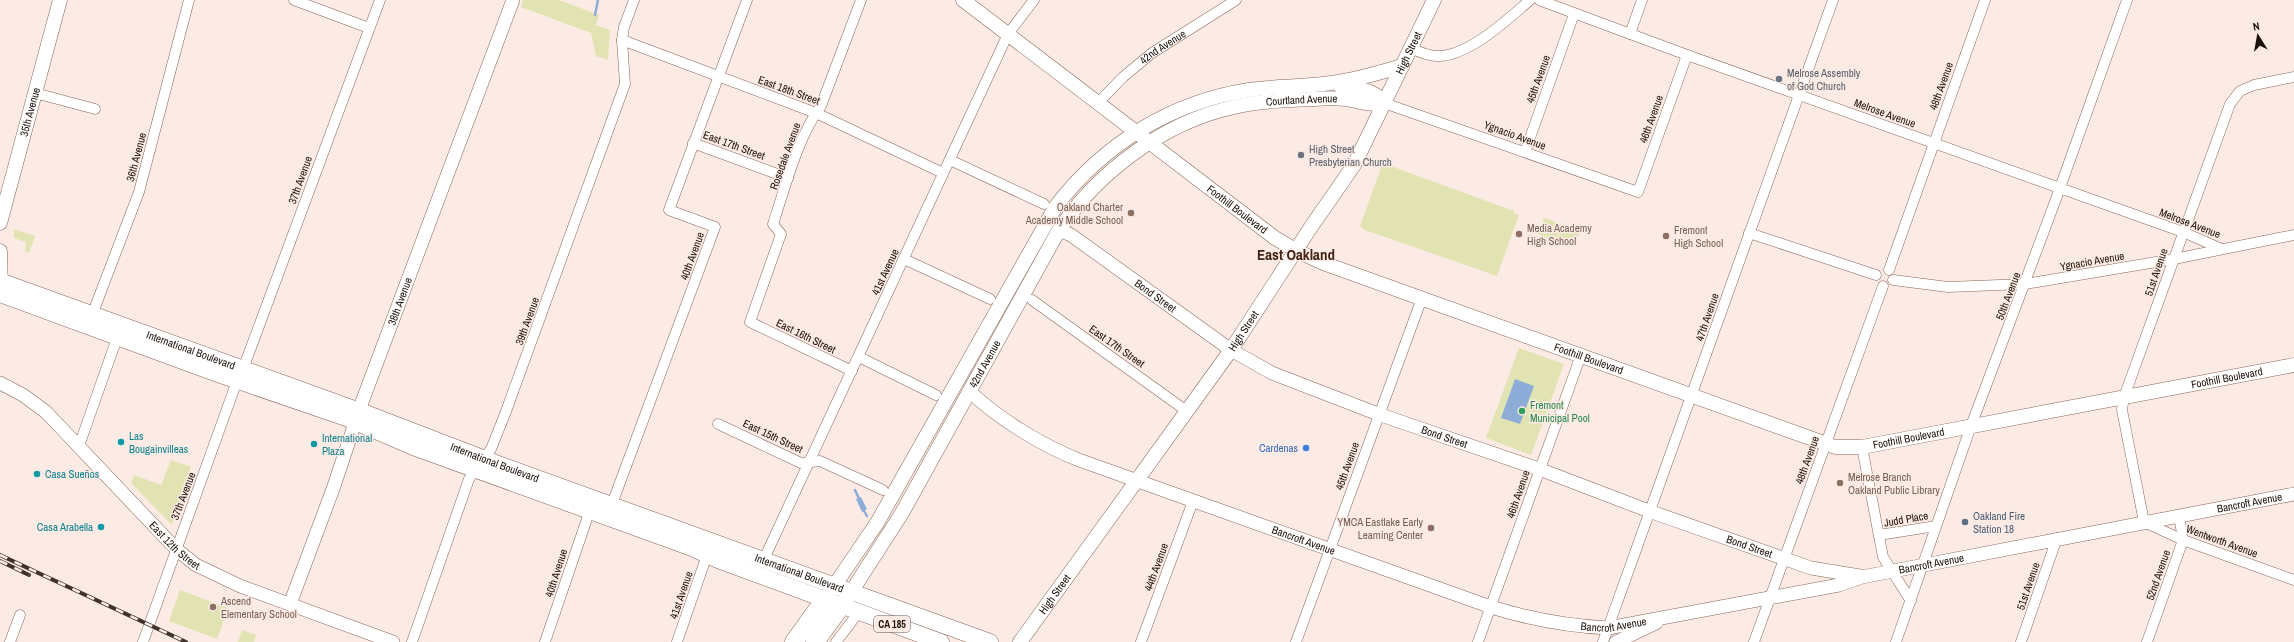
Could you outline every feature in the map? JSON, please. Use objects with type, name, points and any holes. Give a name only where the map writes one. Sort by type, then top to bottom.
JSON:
[{"type":"highway","points":[[794,642],[830,592]]},
{"type":"highway","points":[[815,642],[847,598]]},
{"type":"main road","name":"35th Avenue","points":[[0,223],[60,0]]},
{"type":"main road","name":"Foothill Boulevard","points":[[963,0],[1275,238],[1297,251],[1323,263],[1825,444],[1842,448],[1862,447],[2294,365]]},
{"type":"main road","name":"High Street","points":[[1020,642],[1232,350],[1354,166],[1434,0]]},
{"type":"main road","name":"Courtland Avenue","points":[[1136,132],[1178,111],[1212,99],[1250,90],[1314,85],[1358,78],[1402,66]]},
{"type":"main road","name":"Courtland Avenue","points":[[1151,143],[1200,117],[1252,104],[1331,98],[1377,105],[1384,103],[1381,98],[1361,89],[1346,86],[1314,85]]},
{"type":"main road","name":"42nd Avenue","points":[[830,592],[877,523],[1033,244],[1056,206],[1083,173],[1111,149],[1136,132]]},
{"type":"main road","name":"42nd Avenue","points":[[847,598],[895,525],[1059,230],[1081,200],[1108,172],[1151,143]]},
{"type":"main road","points":[[1033,244],[1048,231],[1059,230]]},
{"type":"main road","points":[[0,252],[1,290]]},
{"type":"main road","name":"International Boulevard","points":[[1,290],[92,315],[240,375],[357,417],[413,447],[480,464],[612,504],[764,559],[830,592]]},
{"type":"main road","name":"International Boulevard","points":[[1,290],[117,338],[240,375]]},
{"type":"main road","points":[[969,391],[966,381],[982,351],[984,332]]},
{"type":"main road","name":"International Boulevard","points":[[480,464],[590,510],[707,555],[990,642]]},
{"type":"main road","name":"International Boulevard","points":[[847,598],[859,612],[941,642]]},
{"type":"street","name":"36th Avenue","points":[[92,315],[139,192],[189,0]]},
{"type":"street","points":[[294,0],[369,28]]},
{"type":"street","name":"37th Avenue","points":[[143,642],[240,375],[380,0]]},
{"type":"street","name":"38th Avenue","points":[[290,604],[357,417],[513,0]]},
{"type":"street","name":"39th Avenue","points":[[412,642],[469,479],[490,449],[509,403],[625,84],[622,40],[624,27],[634,0]]},
{"type":"street","name":"40th Avenue","points":[[612,504],[715,227],[669,210],[747,0]]},
{"type":"street","name":"Rosedale Avenue","points":[[750,322],[781,234],[773,224],[788,178],[812,119],[821,106],[861,0]]},
{"type":"street","name":"41st Avenue","points":[[764,559],[1008,34],[1034,0]]},
{"type":"street","name":"42nd Avenue","points":[[1098,103],[1123,77],[1152,53],[1236,0]]},
{"type":"street","points":[[1411,48],[1429,56],[1448,55],[1481,39],[1530,0]]},
{"type":"street","name":"Melrose Avenue","points":[[1539,0],[2060,190],[2183,232],[2222,249]]},
{"type":"street","points":[[1630,34],[1642,0]]},
{"type":"street","name":"47th Avenue","points":[[1603,642],[1833,0]]},
{"type":"street","name":"48th Avenue","points":[[1891,275],[1933,143],[1985,0]]},
{"type":"street","name":"50th Avenue","points":[[1896,642],[1924,565],[1936,526],[2060,190],[2127,0]]},
{"type":"street","name":"45th Avenue","points":[[1525,152],[1574,14]]},
{"type":"street","name":"East 18th Street","points":[[622,40],[816,113],[943,173]]},
{"type":"street","name":"46th Avenue","points":[[1638,192],[1687,55]]},
{"type":"street","name":"51st Avenue","points":[[2144,522],[2122,410],[2124,397],[2230,104],[2242,90],[2254,85],[2294,77]]},
{"type":"street","points":[[35,93],[94,109]]},
{"type":"street","name":"Ygnacio Avenue","points":[[1384,103],[1638,192]]},
{"type":"street","name":"East 17th Street","points":[[693,143],[788,178]]},
{"type":"street","points":[[950,160],[1044,204]]},
{"type":"street","name":"Bond Street","points":[[1059,230],[1070,235],[1232,350],[1272,373],[1378,414],[1539,469],[1649,511],[1811,568],[1862,577]]},
{"type":"street","points":[[1749,233],[1876,275]]},
{"type":"street","name":"Ygnacio Avenue","points":[[1891,275],[1948,287],[2025,284],[2174,259],[2294,235]]},
{"type":"street","points":[[904,260],[990,299]]},
{"type":"street","points":[[1884,269],[1891,275],[1890,284],[1883,286],[1877,282],[1876,275],[1884,269]]},
{"type":"street","name":"48th Avenue","points":[[1754,642],[1783,558],[1883,286]]},
{"type":"street","name":"45th Avenue","points":[[1296,642],[1378,414],[1422,298]]},
{"type":"street","name":"East 17th Street","points":[[1032,300],[1188,412]]},
{"type":"street","name":"East 16th Street","points":[[750,322],[852,371]]},
{"type":"street","points":[[79,446],[117,338]]},
{"type":"street","name":"46th Avenue","points":[[1478,642],[1581,355]]},
{"type":"street","points":[[859,357],[936,395]]},
{"type":"street","name":"East 12th Street","points":[[0,383],[35,403],[79,446],[176,549],[196,565],[218,576],[393,642]]},
{"type":"street","name":"Bancroft Avenue","points":[[969,391],[1017,427],[1051,448],[1136,481],[1329,551],[1491,607],[1551,623],[1608,628],[1839,585],[1862,577],[2057,538],[2294,494]]},
{"type":"street","name":"East 15th Street","points":[[718,424],[801,463],[820,461],[884,490]]},
{"type":"street","points":[[1862,447],[1883,557],[1911,600]]},
{"type":"street","name":"44th Avenue","points":[[1141,642],[1193,501]]},
{"type":"street","name":"40th Avenue","points":[[545,642],[590,510]]},
{"type":"street","name":"52nd Avenue","points":[[2147,642],[2183,540],[2179,516]]},
{"type":"street","name":"Wentworth Avenue","points":[[2144,522],[2183,540],[2294,580]]},
{"type":"street","name":"Judd Place","points":[[1879,535],[1936,526]]},
{"type":"street","name":"51st Avenue","points":[[2021,642],[2057,538]]},
{"type":"street","name":"41st Avenue","points":[[677,642],[707,555]]},
{"type":"street","points":[[836,642],[859,612]]},
{"type":"street","points":[[10,642],[20,614]]},
{"type":"street","points":[[1616,642],[1674,615]]},
{"type":"green space","points":[[523,0],[559,0],[599,15],[596,25],[610,30],[608,60],[596,56],[591,33],[521,7]]},
{"type":"green space","points":[[1382,165],[1388,167],[1388,165],[1514,211],[1514,213],[1519,215],[1497,276],[1365,230],[1360,226]]},
{"type":"green space","points":[[1544,218],[1561,224],[1555,241],[1538,234]]},
{"type":"green space","points":[[1563,224],[1580,231],[1573,247],[1556,240]]},
{"type":"green space","points":[[14,229],[35,236],[29,253],[25,252],[26,242],[14,238]]},
{"type":"green space","name":"Fremont Municipal Pool","points":[[1519,348],[1564,364],[1531,455],[1486,438]]},
{"type":"green space","points":[[171,460],[191,467],[172,525],[131,483],[134,475],[161,485]]},
{"type":"green space","points":[[180,590],[228,608],[217,639],[169,621]]},
{"type":"green space","points":[[242,630],[256,635],[254,642],[238,642]]},
{"type":"water","points":[[1515,379],[1534,386],[1520,424],[1501,418]]},
{"type":"water","points":[[861,497],[867,509],[862,512],[856,499]]},
{"type":"waterway","points":[[595,15],[598,0]]},
{"type":"waterway","points":[[855,490],[860,501]]},
{"type":"waterway","points":[[863,509],[867,516]]},
{"type":"railway","points":[[0,555],[186,642]]},
{"type":"railway","points":[[0,561],[29,575]]},
{"type":"place","name":"Melrose Assembly of God Church","points":[[1779,79]]},
{"type":"place","name":"High Street Presbyterian Church","points":[[1301,155]]},
{"type":"place","name":"Oakland Charter Academy Middle School","points":[[1131,213]]},
{"type":"place","name":"Media Academy High School","points":[[1519,234]]},
{"type":"place","name":"Fremont High School","points":[[1666,236]]},
{"type":"place","name":"Fremont Municipal Pool","points":[[1522,411]]},
{"type":"place","name":"Las Bougainvilleas","points":[[121,442]]},
{"type":"place","name":"International Plaza","points":[[314,444]]},
{"type":"place","name":"Cardenas","points":[[1306,448]]},
{"type":"place","name":"Casa Sueños","points":[[37,474]]},
{"type":"place","name":"Melrose Branch Oakland Public Library","points":[[1840,483]]},
{"type":"place","name":"Oakland Fire Station 18","points":[[1965,522]]},
{"type":"place","name":"Casa Arabella","points":[[101,527]]},
{"type":"place","name":"YMCA Eastlake Early Learning Center","points":[[1431,528]]},
{"type":"place","name":"Ascend Elementary School","points":[[213,607]]},
{"type":"district","name":"East Oakland","points":[[1296,254]]}]
